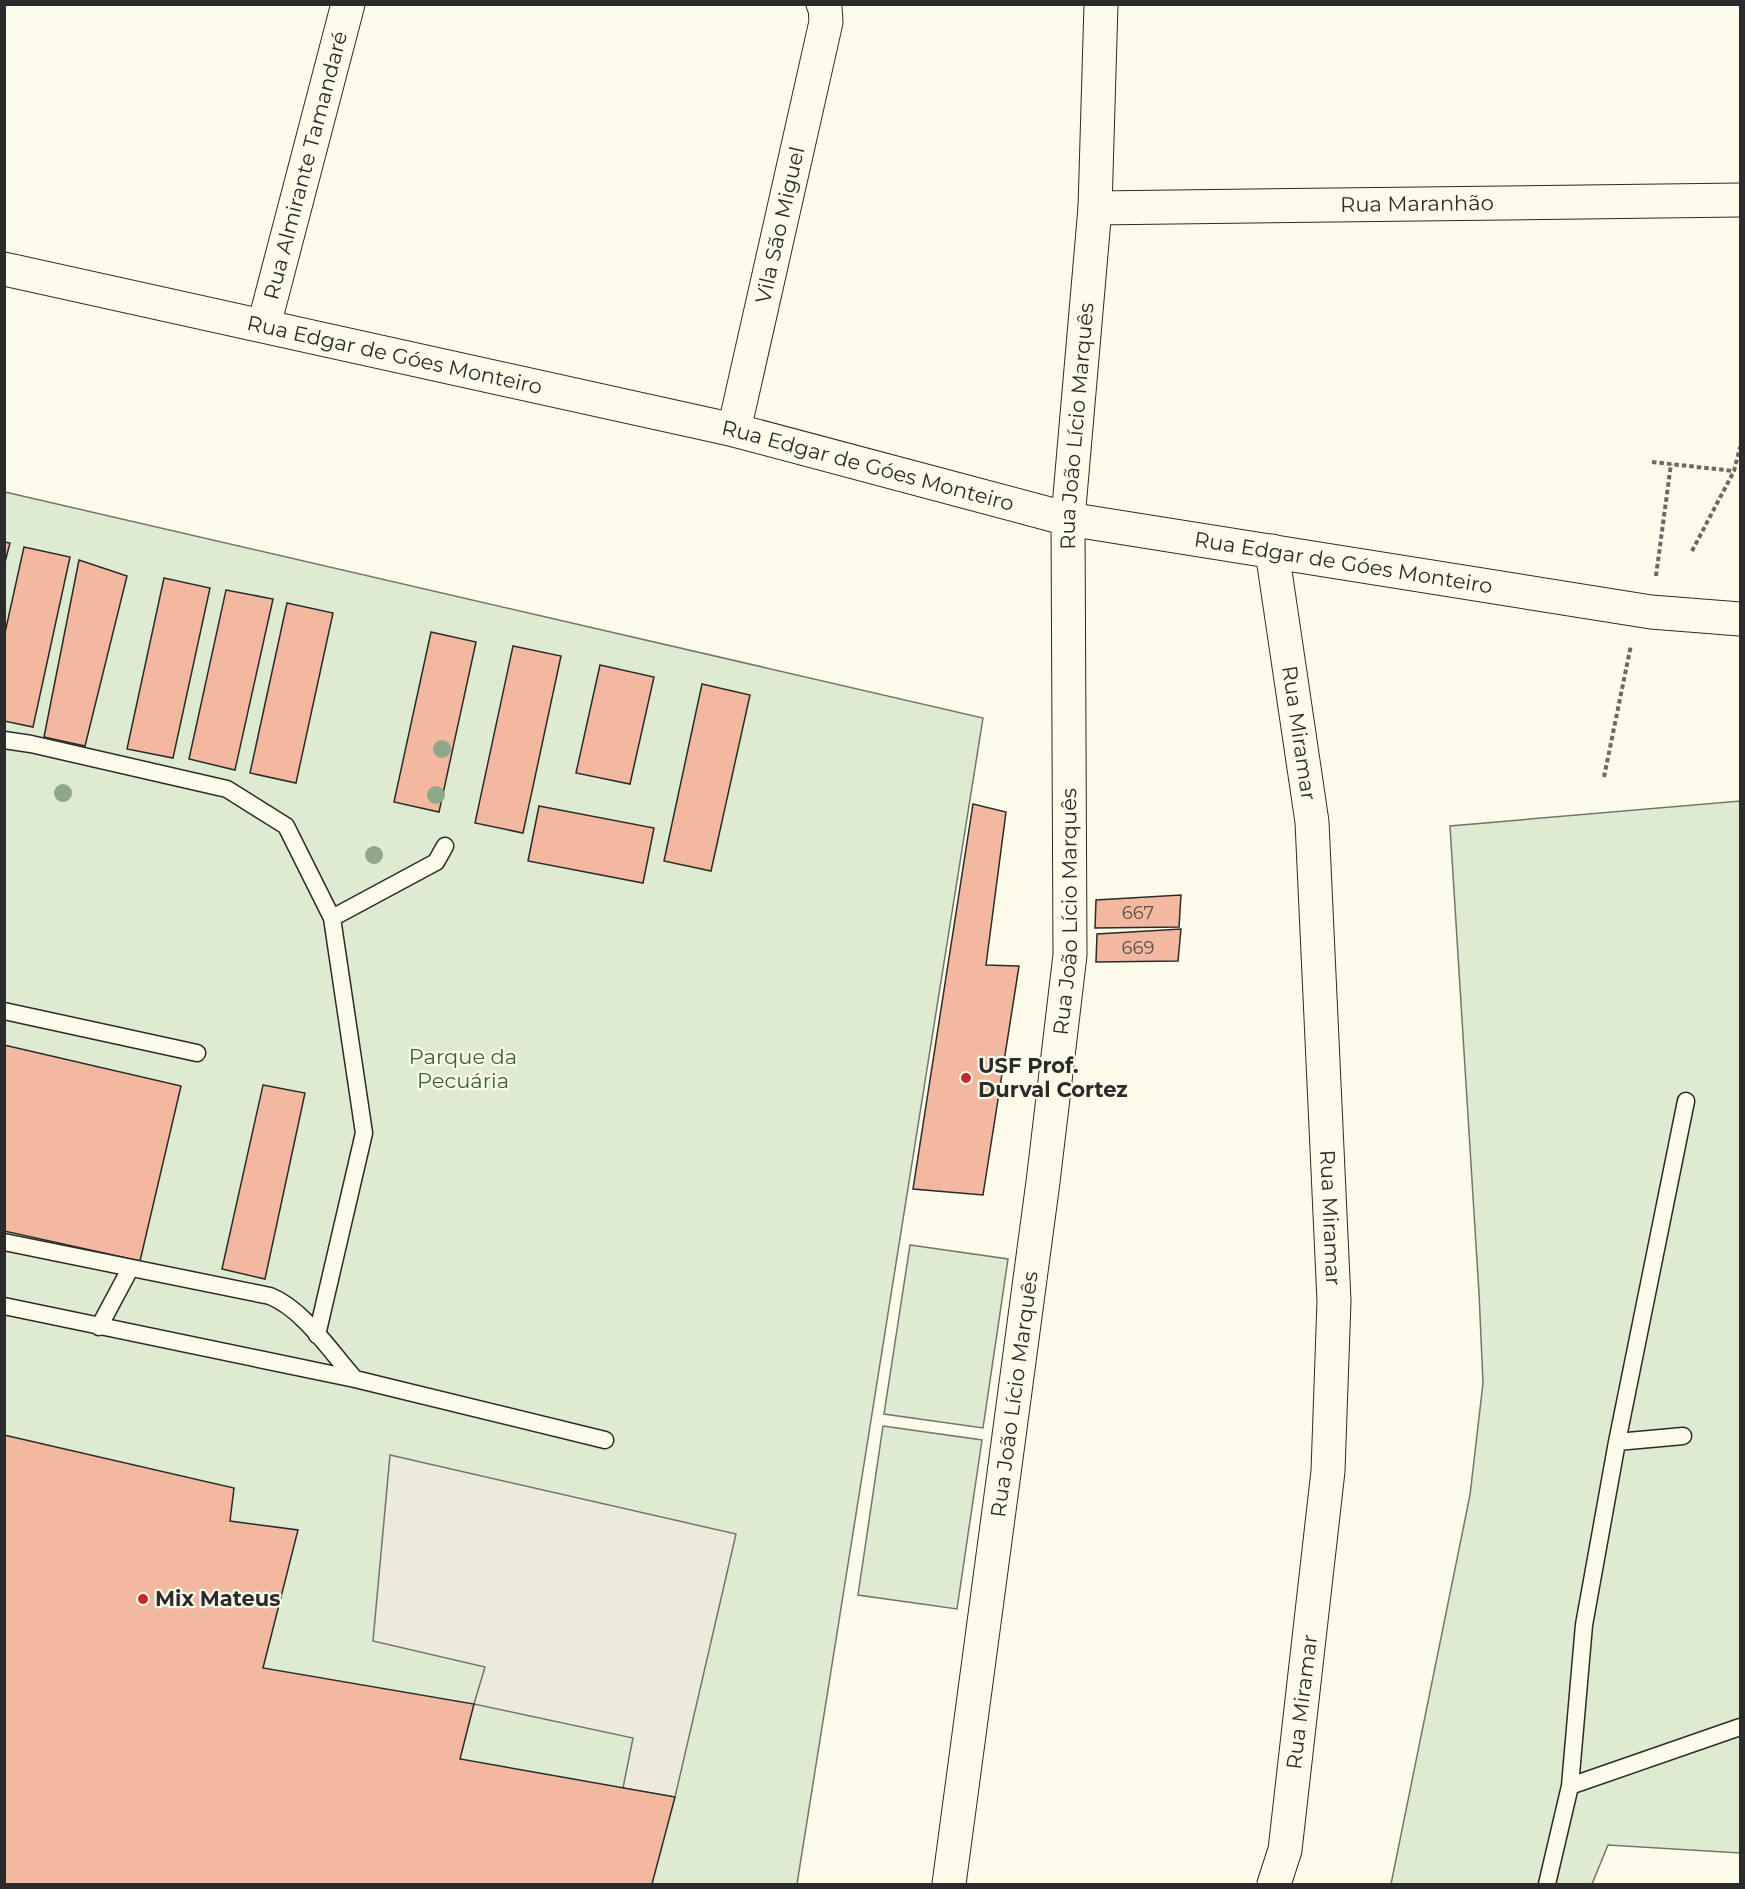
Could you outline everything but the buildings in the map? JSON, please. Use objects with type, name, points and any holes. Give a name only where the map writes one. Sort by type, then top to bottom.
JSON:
[{"type":"street","name":"Rua Almirante Tamandaré","points":[[264,325],[348,4]]},
{"type":"street","name":"Rua João Lício Marquês","points":[[949,1884],[1041,1194],[1070,955],[1068,519],[1095,208],[1101,4]]},
{"type":"street","name":"Vila São Miguel","points":[[734,430],[824,13]]},
{"type":"street","name":"Rua Maranhão","points":[[1095,208],[1740,200]]},
{"type":"street","name":"Rua Edgar de Góes Monteiro","points":[[4,269],[734,430],[1068,519],[1645,611],[1740,619]]},
{"type":"street","name":"Rua Miramar","points":[[1272,550],[1312,822],[1334,1301],[1328,1471],[1285,1850],[1274,1884]]},
{"type":"lane","points":[[4,740],[227,789],[286,826],[332,918],[364,1133],[317,1335]]},
{"type":"lane","points":[[332,918],[436,862],[445,846]]},
{"type":"lane","points":[[4,1011],[197,1053]]},
{"type":"lane","points":[[1547,1884],[1570,1786],[1584,1625],[1617,1442],[1686,1101]]},
{"type":"lane","points":[[4,1242],[270,1296],[285,1302],[298,1313],[355,1379]]},
{"type":"lane","points":[[99,1327],[130,1269]]},
{"type":"lane","points":[[4,1306],[355,1379],[605,1440]]},
{"type":"lane","points":[[1617,1442],[1683,1436]]},
{"type":"lane","points":[[1570,1786],[1740,1727]]},
{"type":"path","points":[[1692,551],[1734,471],[1740,447]]},
{"type":"path","points":[[1652,462],[1734,471]]},
{"type":"path","points":[[1604,777],[1645,611],[1671,464]]},
{"type":"green space","name":"Parque da Pecuária","points":[[5,492],[983,718],[797,1884],[5,1884]]},
{"type":"green space","points":[[1740,801],[1740,1853],[1608,1845],[1592,1884],[1391,1884],[1470,1495],[1483,1383],[1450,826]]},
{"type":"green space","points":[[910,1245],[1008,1259],[983,1428],[884,1414]]},
{"type":"green space","points":[[883,1426],[982,1440],[957,1609],[858,1595]]},
{"type":"shaded area","points":[[390,1455],[736,1534],[675,1797],[623,1788],[633,1738],[474,1704],[485,1667],[373,1641]]},
{"type":"place","name":"USF Prof. Durval Cortez","points":[[966,1078]]},
{"type":"place","name":"Mix Mateus","points":[[143,1599]]}]
